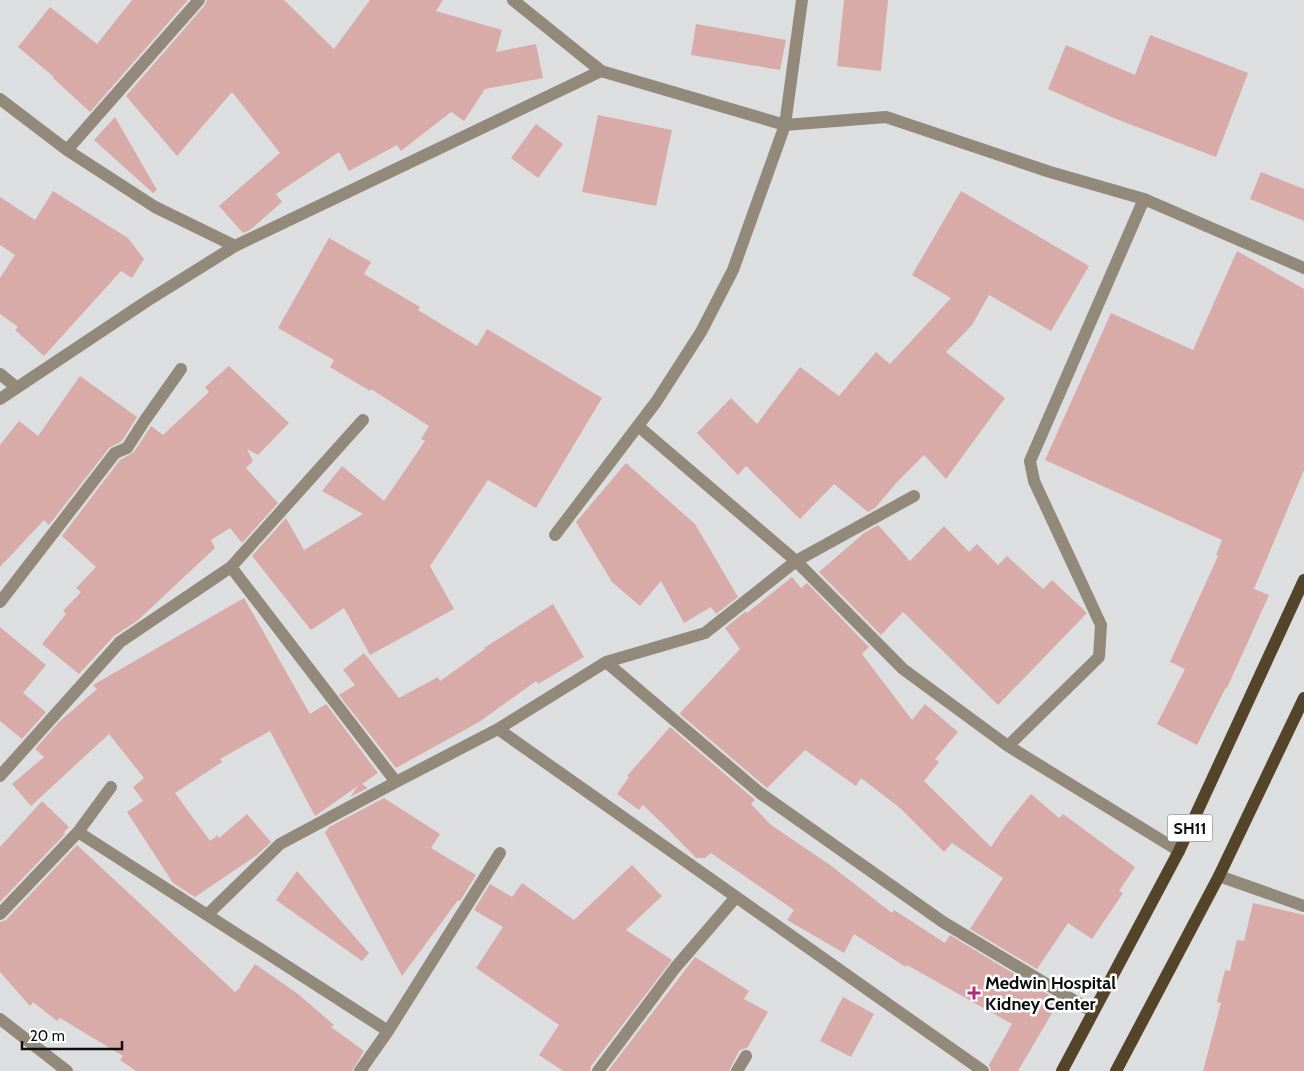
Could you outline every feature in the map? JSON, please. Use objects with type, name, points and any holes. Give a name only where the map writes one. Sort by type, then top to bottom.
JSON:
[{"type":"main road","name":"SH11","points":[[1062,1071],[1179,851],[1304,580]]},
{"type":"main road","name":"SH11","points":[[1116,1071],[1219,876],[1304,698]]},
{"type":"street","points":[[67,150],[199,0]]},
{"type":"street","points":[[512,0],[601,71],[785,125],[886,117],[1050,172],[1144,199],[1304,268]]},
{"type":"street","points":[[555,535],[656,402],[701,332],[733,270],[785,125],[802,0]]},
{"type":"street","points":[[0,399],[147,301],[235,246],[601,71]]},
{"type":"street","points":[[0,99],[67,150],[155,207],[235,246]]},
{"type":"street","points":[[1008,746],[1099,657],[1101,625],[1034,481],[1030,461],[1144,199]]},
{"type":"street","points":[[0,602],[115,453],[127,448],[181,369]]},
{"type":"street","points":[[0,374],[16,387]]},
{"type":"street","points":[[0,776],[120,642],[231,567],[362,420]]},
{"type":"street","points":[[638,426],[796,561],[903,669],[1008,746],[1179,851]]},
{"type":"street","points":[[207,915],[280,844],[498,729],[606,662],[705,633],[796,561],[914,496]]},
{"type":"street","points":[[231,567],[396,782]]},
{"type":"street","points":[[606,662],[760,793],[943,922],[1093,1012]]},
{"type":"street","points":[[498,729],[982,1071]]},
{"type":"street","points":[[0,914],[78,832],[111,787]]},
{"type":"street","points":[[78,832],[388,1031]]},
{"type":"street","points":[[360,1071],[388,1031],[500,853]]},
{"type":"street","points":[[1219,876],[1304,906]]},
{"type":"street","points":[[598,1071],[675,968],[736,898]]},
{"type":"street","points":[[0,1019],[51,1066],[67,1071]]},
{"type":"street","points":[[737,1071],[746,1056]]},
{"type":"building","points":[[132,0],[188,0],[90,112],[54,77],[18,47],[50,7],[97,44]]},
{"type":"building","points":[[207,0],[284,0],[334,49],[370,0],[443,0],[436,11],[502,30],[496,52],[536,44],[543,78],[485,89],[464,121],[451,112],[401,151],[397,145],[349,171],[339,152],[276,194],[282,202],[250,230],[243,233],[219,206],[280,153],[232,92],[177,156],[126,96],[205,5]]},
{"type":"building","points":[[844,0],[888,0],[881,71],[837,66]]},
{"type":"building","points":[[696,24],[786,40],[780,70],[691,55]]},
{"type":"building","points":[[1150,35],[1248,73],[1216,157],[1116,119],[1048,89],[1066,45],[1135,75]]},
{"type":"building","points":[[598,115],[672,130],[656,206],[582,192]]},
{"type":"building","points":[[115,117],[157,190],[153,193],[94,140]]},
{"type":"building","points":[[536,124],[563,144],[538,178],[511,158]]},
{"type":"building","points":[[1261,172],[1304,189],[1304,221],[1250,199]]},
{"type":"building","points":[[53,191],[128,238],[144,259],[132,278],[121,271],[44,356],[15,330],[18,327],[0,314],[0,278],[15,255],[0,245],[0,197],[35,220]]},
{"type":"building","points":[[961,191],[1089,266],[1051,331],[989,295],[972,325],[946,352],[1005,398],[946,479],[924,455],[875,508],[868,512],[834,484],[800,519],[746,466],[738,475],[697,433],[731,398],[757,424],[800,367],[839,396],[876,352],[890,364],[951,298],[912,275]]},
{"type":"building","points":[[329,238],[371,262],[364,274],[420,307],[418,310],[477,346],[487,329],[602,398],[536,508],[488,480],[430,566],[454,609],[370,655],[344,608],[311,630],[252,556],[286,518],[304,550],[363,514],[322,491],[342,466],[384,501],[425,441],[421,439],[429,426],[371,389],[370,391],[330,367],[334,360],[278,328]]},
{"type":"building","points":[[1237,251],[1304,289],[1304,470],[1254,589],[1269,595],[1227,688],[1197,745],[1157,724],[1185,669],[1170,662],[1218,556],[1216,555],[1222,540],[1045,460],[1111,313],[1193,350]]},
{"type":"building","points":[[229,366],[289,423],[258,455],[247,449],[253,461],[246,468],[278,503],[242,543],[230,528],[211,540],[215,548],[137,621],[114,636],[79,674],[42,644],[66,614],[63,611],[81,592],[76,588],[96,567],[62,536],[120,460],[134,452],[151,426],[163,435],[209,392],[205,387]]},
{"type":"building","points":[[80,376],[137,417],[122,441],[109,448],[49,525],[44,520],[0,567],[0,445],[19,421],[38,436]]},
{"type":"building","points":[[626,463],[695,524],[738,597],[716,614],[711,607],[684,623],[661,581],[640,606],[612,582],[576,522]]},
{"type":"building","points":[[878,525],[910,561],[944,526],[969,552],[977,544],[998,565],[1007,556],[1043,589],[1052,580],[1087,613],[998,705],[903,612],[881,635],[819,572],[864,533]]},
{"type":"building","points":[[792,577],[801,588],[807,583],[869,647],[862,654],[912,720],[925,704],[958,732],[935,759],[939,762],[924,781],[991,847],[1031,794],[1059,818],[1063,814],[1135,867],[1119,891],[1123,893],[1092,939],[1068,923],[1037,969],[970,929],[1003,878],[952,843],[944,852],[900,808],[861,778],[856,786],[805,750],[767,788],[681,715],[680,713],[740,649],[725,628]]},
{"type":"building","points":[[244,598],[310,714],[326,704],[378,773],[362,784],[368,788],[350,797],[358,786],[315,816],[270,731],[220,759],[222,762],[175,793],[210,841],[218,835],[219,838],[247,814],[271,842],[257,855],[195,897],[173,883],[127,812],[143,801],[133,787],[144,778],[109,734],[31,806],[12,784],[44,757],[35,749],[60,721],[97,689],[93,685]]},
{"type":"building","points":[[553,604],[584,657],[538,684],[536,681],[479,722],[396,768],[339,695],[355,685],[343,670],[364,653],[399,698],[438,677],[440,681],[484,648]]},
{"type":"building","points":[[0,627],[46,665],[23,693],[46,712],[22,739],[0,721]]},
{"type":"building","points":[[670,727],[755,800],[751,804],[771,825],[830,865],[892,913],[894,910],[945,943],[950,935],[1059,1001],[1018,1071],[991,1071],[989,1065],[1012,1024],[907,965],[906,967],[854,934],[844,953],[787,920],[794,910],[711,853],[705,858],[696,858],[643,805],[639,810],[617,794],[629,777],[627,776]]},
{"type":"building","points":[[384,798],[440,834],[431,848],[476,875],[460,901],[458,900],[402,976],[325,833],[329,827]]},
{"type":"building","points":[[42,801],[69,827],[64,832],[65,834],[0,902],[0,847]]},
{"type":"building","points":[[77,845],[235,992],[241,987],[255,964],[298,994],[334,1025],[331,1027],[364,1051],[352,1071],[136,1071],[120,1060],[123,1056],[60,1018],[57,1021],[33,1002],[30,1006],[0,972],[0,922],[6,920]]},
{"type":"building","points":[[632,865],[662,896],[626,930],[672,960],[591,1066],[590,1071],[563,1071],[539,1055],[559,1025],[476,968],[503,927],[474,910],[490,884],[512,897],[522,883],[574,920]]},
{"type":"building","points":[[297,871],[369,953],[362,961],[276,900]]},
{"type":"building","points":[[1253,903],[1304,915],[1304,1071],[1203,1071],[1221,1003],[1217,1002],[1225,970],[1230,971],[1237,940],[1244,941]]},
{"type":"building","points":[[695,957],[749,991],[744,999],[768,1012],[747,1048],[739,1051],[729,1071],[608,1071]]},
{"type":"building","points":[[843,997],[874,1014],[851,1057],[820,1041]]},
{"type":"place","name":"Medwin Hospital Kidney Center","points":[[974,993]]}]
